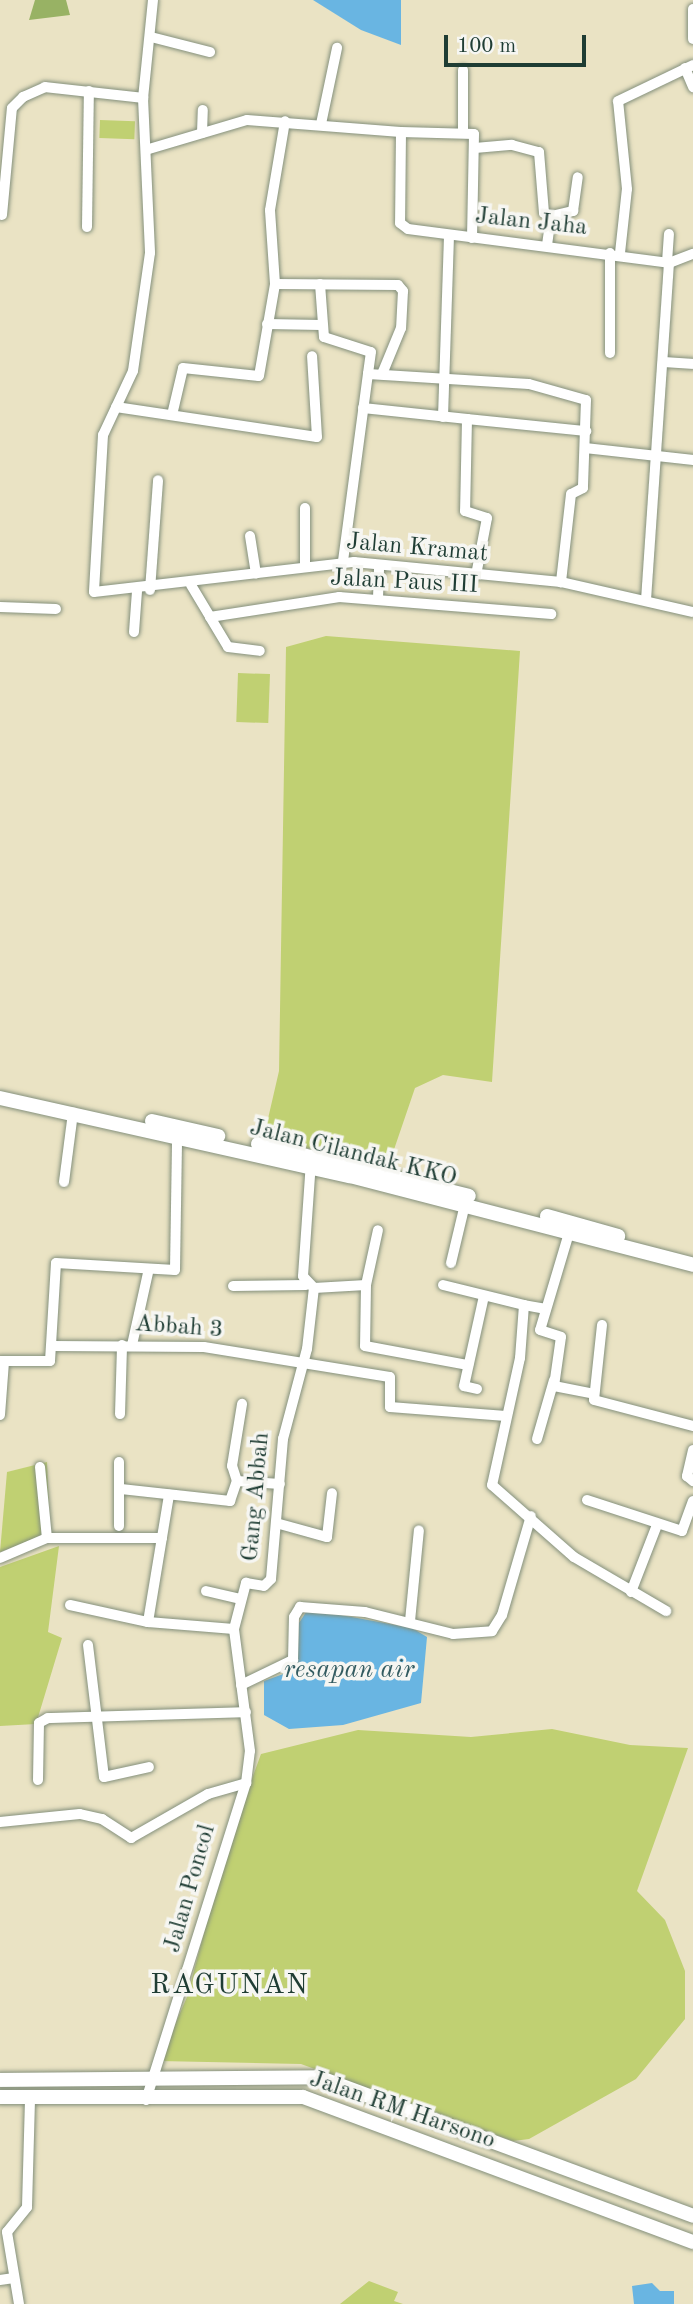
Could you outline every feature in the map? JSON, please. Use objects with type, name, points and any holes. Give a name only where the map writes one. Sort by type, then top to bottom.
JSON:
[{"type":"main road","name":"Jalan Cilandak KKO","points":[[0,1089],[312,1161],[693,1255]]},
{"type":"main road","name":"Jalan Cilandak KKO","points":[[0,1098],[177,1137],[219,1141]]},
{"type":"main road","name":"Jalan Cilandak KKO","points":[[466,1200],[569,1233],[693,1265]]},
{"type":"main road","name":"Jalan RM Harsono","points":[[0,2080],[151,2075],[318,2077],[693,2216]]},
{"type":"main road","name":"Jalan RM Harsono","points":[[0,2097],[313,2099],[693,2242]]},
{"type":"street","points":[[153,0],[143,98],[149,149],[150,254],[133,371],[118,403],[139,411],[317,437],[312,356]]},
{"type":"street","points":[[693,9],[693,39]]},
{"type":"street","points":[[151,37],[210,52]]},
{"type":"street","points":[[321,124],[337,48]]},
{"type":"street","points":[[610,353],[615,253],[627,189],[618,101],[689,67],[693,87]]},
{"type":"street","points":[[463,70],[468,134],[475,148],[472,237]]},
{"type":"street","points":[[2,215],[12,108],[45,87],[143,98]]},
{"type":"street","points":[[87,227],[89,91]]},
{"type":"street","points":[[202,133],[203,110]]},
{"type":"street","points":[[149,149],[247,120],[401,132],[468,134]]},
{"type":"street","points":[[172,415],[183,368],[259,376],[275,284],[270,211],[285,121]]},
{"type":"street","name":"Jalan Jaha","points":[[401,132],[400,223],[449,235],[615,253],[668,263]]},
{"type":"street","points":[[475,148],[512,145],[539,152],[544,213],[551,216],[573,211],[578,177]]},
{"type":"street","points":[[547,246],[551,216]]},
{"type":"street","points":[[646,600],[659,458],[669,234]]},
{"type":"street","points":[[443,416],[449,235]]},
{"type":"street","points":[[668,263],[693,254]]},
{"type":"street","points":[[275,284],[398,285],[403,291],[401,328],[374,374],[363,408],[343,561]]},
{"type":"street","points":[[320,284],[324,337],[371,352],[374,374]]},
{"type":"street","points":[[267,324],[321,325]]},
{"type":"street","points":[[665,362],[693,364]]},
{"type":"street","points":[[374,374],[529,384],[585,398],[583,488],[570,494],[561,582]]},
{"type":"street","name":"Jalan Kramat","points":[[118,403],[99,457],[94,592],[191,585],[343,561],[561,582],[693,612]]},
{"type":"street","points":[[363,408],[586,431]]},
{"type":"street","points":[[467,419],[465,511],[487,518],[476,575]]},
{"type":"street","points":[[585,448],[693,460]]},
{"type":"street","points":[[150,590],[158,480]]},
{"type":"street","points":[[305,508],[305,566]]},
{"type":"street","points":[[250,536],[256,574]]},
{"type":"street","points":[[378,598],[379,565]]},
{"type":"street","points":[[191,585],[228,648],[260,651]]},
{"type":"street","points":[[134,632],[137,591]]},
{"type":"street","name":"Jalan Paus III","points":[[211,617],[320,598],[378,598],[551,614]]},
{"type":"street","points":[[0,607],[56,609]]},
{"type":"street","points":[[64,1182],[73,1113]]},
{"type":"street","points":[[0,1415],[2,1362],[50,1361],[56,1264],[149,1273],[175,1270],[177,1137]]},
{"type":"street","name":"Gang Abbah","points":[[241,1599],[246,1583],[270,1583],[287,1411],[302,1367],[310,1287],[312,1161]]},
{"type":"street","points":[[451,1264],[466,1200]]},
{"type":"street","points":[[378,1230],[366,1285],[365,1346],[468,1365]]},
{"type":"street","points":[[537,1438],[554,1380],[561,1336],[540,1329],[569,1233]]},
{"type":"street","points":[[120,1414],[127,1345],[149,1273]]},
{"type":"street","points":[[233,1286],[366,1285]]},
{"type":"street","points":[[443,1285],[546,1309]]},
{"type":"street","points":[[477,1389],[464,1386],[484,1296]]},
{"type":"street","points":[[524,1305],[492,1485],[531,1516],[574,1557],[666,1611]]},
{"type":"street","points":[[602,1325],[590,1393],[594,1400],[693,1426]]},
{"type":"street","name":"Abbah 3","points":[[52,1346],[204,1347],[302,1367],[390,1377],[390,1407],[506,1416]]},
{"type":"street","points":[[554,1380],[558,1390],[590,1393]]},
{"type":"street","points":[[121,1489],[230,1501],[237,1481],[232,1465],[242,1404]]},
{"type":"street","points":[[693,1450],[687,1476],[693,1481]]},
{"type":"street","points":[[119,1462],[119,1526]]},
{"type":"street","points":[[40,1467],[47,1538]]},
{"type":"street","points":[[237,1481],[280,1483]]},
{"type":"street","points":[[276,1523],[327,1537],[332,1493]]},
{"type":"street","points":[[148,1622],[169,1495]]},
{"type":"street","points":[[587,1500],[682,1531],[693,1502]]},
{"type":"street","points":[[206,1591],[241,1599],[234,1629],[241,1685],[293,1660],[294,1617],[300,1607],[410,1621],[453,1634],[492,1630],[502,1615],[531,1516]]},
{"type":"street","points":[[631,1591],[657,1525]]},
{"type":"street","points":[[410,1621],[419,1530]]},
{"type":"street","points":[[0,1559],[47,1538],[119,1541],[162,1538]]},
{"type":"street","points":[[70,1605],[148,1622],[234,1629]]},
{"type":"street","points":[[88,1645],[104,1777],[149,1768]]},
{"type":"street","name":"Jalan Poncol","points":[[146,2100],[151,2075],[246,1783],[246,1712],[241,1685]]},
{"type":"street","points":[[38,1780],[39,1723],[246,1712]]},
{"type":"street","points":[[0,1822],[80,1814],[103,1819],[131,1838],[208,1794],[246,1783]]},
{"type":"street","points":[[19,2304],[7,2232],[27,2207],[30,2097]]},
{"type":"street","points":[[0,2280],[13,2278]]},
{"type":"green space","points":[[35,0],[66,0],[70,15],[29,20]]},
{"type":"green space","points":[[100,120],[135,121],[134,139],[99,138]]},
{"type":"green space","points":[[326,636],[520,651],[492,1082],[443,1075],[415,1088],[387,1170],[264,1136],[279,1071],[286,647]]},
{"type":"green space","points":[[238,673],[270,674],[268,723],[236,722]]},
{"type":"green space","points":[[47,1462],[50,1533],[0,1552],[7,1472]]},
{"type":"green space","points":[[59,1546],[48,1632],[62,1638],[36,1724],[0,1726],[0,1567]]},
{"type":"green space","points":[[552,1729],[630,1745],[688,1748],[637,1891],[665,1920],[685,1971],[685,2019],[636,2079],[529,2139],[513,2141],[301,2064],[159,2061],[187,1997],[226,1850],[261,1754],[358,1730],[471,1737]]},
{"type":"green space","points":[[369,2281],[398,2292],[394,2301],[403,2304],[340,2304]]},
{"type":"water","points":[[313,0],[401,0],[401,45],[361,30]]},
{"type":"water","name":"resapan air","points":[[308,1609],[412,1628],[427,1637],[421,1703],[343,1725],[289,1729],[264,1715],[264,1681],[297,1669],[299,1623]]},
{"type":"water","points":[[652,2283],[660,2291],[674,2291],[674,2304],[634,2304],[632,2286]]},
{"type":"district","name":"RAGUNAN","points":[[230,1986]]}]
